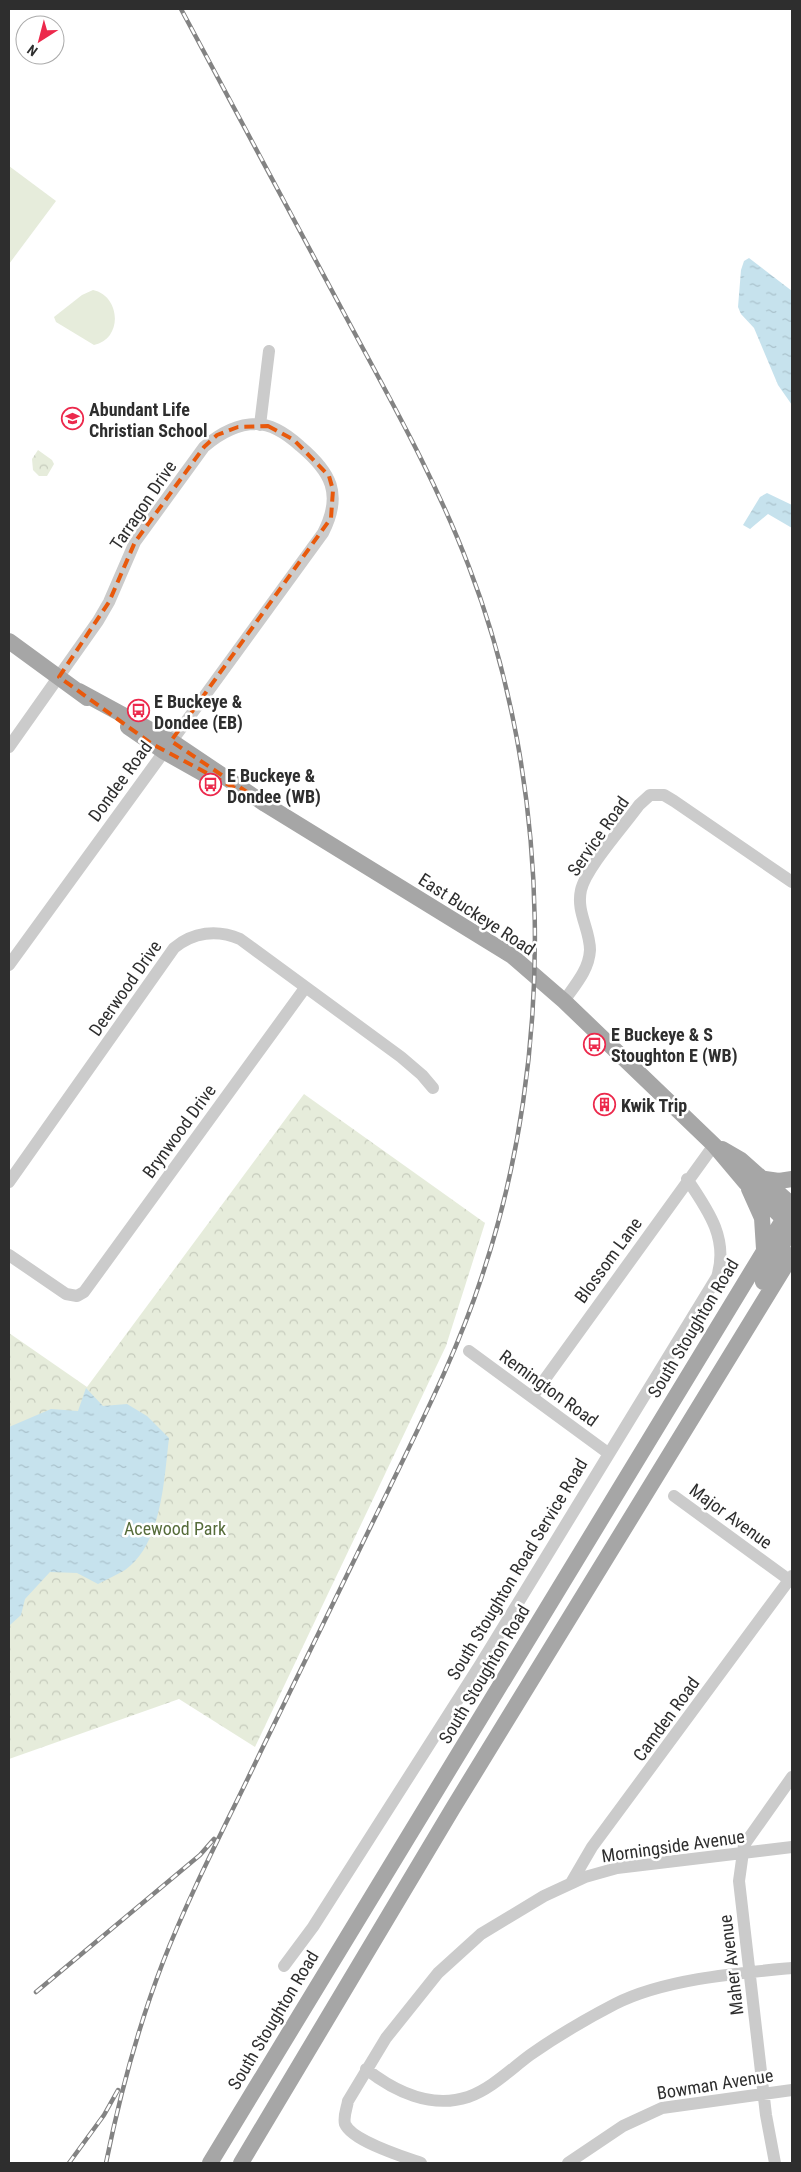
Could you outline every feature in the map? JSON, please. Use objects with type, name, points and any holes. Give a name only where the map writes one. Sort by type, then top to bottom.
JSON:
[{"type":"main road","name":"East Buckeye Road","points":[[9,641],[79,691],[512,956],[564,1000],[714,1144],[746,1183],[791,1216]]},
{"type":"main road","name":"East Buckeye Road","points":[[714,1144],[741,1160],[765,1179],[791,1216]]},
{"type":"main road","points":[[765,1179],[779,1181],[792,1179]]},
{"type":"main road","points":[[746,1183],[762,1218],[764,1249]]},
{"type":"main road","points":[[693,1417],[732,1337],[772,1266],[791,1216]]},
{"type":"main road","name":"South Stoughton Road","points":[[210,2163],[764,1249],[791,1216]]},
{"type":"main road","points":[[241,2163],[281,2093],[693,1417],[787,1270],[792,1255]]},
{"type":"main road","points":[[250,2163],[281,2093]]},
{"type":"street","points":[[260,425],[269,351]]},
{"type":"street","name":"Dondee Road","points":[[9,965],[324,532],[331,518],[333,490],[329,476],[318,460],[287,436],[260,425]]},
{"type":"street","name":"Tarragon Drive","points":[[9,747],[109,602],[135,542],[204,447],[217,435],[228,430],[260,425]]},
{"type":"street","name":"Service Road","points":[[564,1000],[581,976],[588,958],[589,945],[580,905],[583,884],[639,805],[650,795],[657,793],[669,798],[792,882]]},
{"type":"street","name":"Deerwood Drive","points":[[9,1182],[174,948],[179,943],[205,933],[233,936],[401,1057],[434,1088]]},
{"type":"street","name":"Brynwood Drive","points":[[9,1255],[66,1294],[82,1294],[304,988]]},
{"type":"street","name":"Blossom Lane","points":[[532,1397],[714,1144]]},
{"type":"street","name":"South Stoughton Road Service Road","points":[[284,1966],[313,1927],[480,1664],[608,1452],[717,1278],[721,1265],[721,1244],[701,1200],[687,1180]]},
{"type":"street","name":"Remington Road","points":[[468,1351],[608,1452]]},
{"type":"street","name":"Major Avenue","points":[[674,1496],[791,1579]]},
{"type":"street","name":"Camden Road","points":[[571,1883],[592,1847],[791,1579]]},
{"type":"street","name":"Maher Avenue","points":[[775,2163],[764,2094],[739,1881],[741,1854],[744,1845],[755,1826],[792,1777]]},
{"type":"street","name":"Morningside Avenue","points":[[366,2069],[386,2038],[438,1973],[470,1943],[491,1928],[571,1883],[617,1868],[792,1847]]},
{"type":"street","points":[[421,2163],[377,2146],[347,2128],[344,2117],[348,2100],[366,2069],[386,2085],[413,2096],[440,2101],[468,2097],[492,2084],[551,2040],[616,2004],[682,1983],[751,1972],[792,1968]]},
{"type":"street","name":"Bowman Avenue","points":[[568,2163],[623,2126],[662,2108],[792,2090]]},
{"type":"highlighted area","points":[[268,426],[294,440],[329,476],[333,490],[331,518],[171,741],[265,804],[152,744],[59,677],[109,602],[135,542],[204,447],[217,435],[238,427]]},
{"type":"green space","points":[[9,166],[56,201],[9,264]]},
{"type":"green space","points":[[93,290],[109,300],[115,318],[114,327],[110,335],[94,345],[56,322],[54,317],[82,295]]},
{"type":"green space","points":[[38,450],[52,460],[54,464],[47,476],[39,476],[33,470],[32,459]]},
{"type":"green space","name":"Acewood Park","points":[[304,1094],[485,1223],[446,1346],[255,1747],[179,1699],[9,1759],[9,1333],[87,1387]]},
{"type":"water","points":[[749,258],[792,291],[792,405],[778,385],[754,328],[741,314],[738,307],[741,270],[744,261]]},
{"type":"water","points":[[767,493],[792,505],[792,528],[768,514],[750,529],[743,525],[760,497]]},
{"type":"water","points":[[86,1388],[103,1406],[127,1404],[147,1416],[169,1438],[163,1491],[154,1528],[147,1544],[137,1559],[125,1570],[98,1584],[77,1573],[50,1572],[25,1599],[21,1615],[9,1626],[9,1427],[51,1409],[78,1411]]},
{"type":"railway","points":[[106,2163],[117,2112],[138,2036],[154,1986],[185,1908],[427,1410],[473,1304],[506,1191],[523,1103],[533,1012],[535,920],[530,829],[517,739],[497,651],[469,567],[442,503],[412,440],[181,9]]},
{"type":"railway","points":[[36,1992],[200,1855],[214,1839]]},
{"type":"railway","points":[[69,2163],[104,2115],[118,2090]]},
{"type":"place","name":"Abundant Life Christian School","points":[[73,419]]},
{"type":"place","name":"E Buckeye & Dondee (EB)","points":[[138,711]]},
{"type":"place","name":"E Buckeye & Dondee (WB)","points":[[211,785]]},
{"type":"place","name":"E Buckeye & S Stoughton E (WB)","points":[[595,1044]]},
{"type":"place","name":"Kwik Trip","points":[[605,1105]]}]
